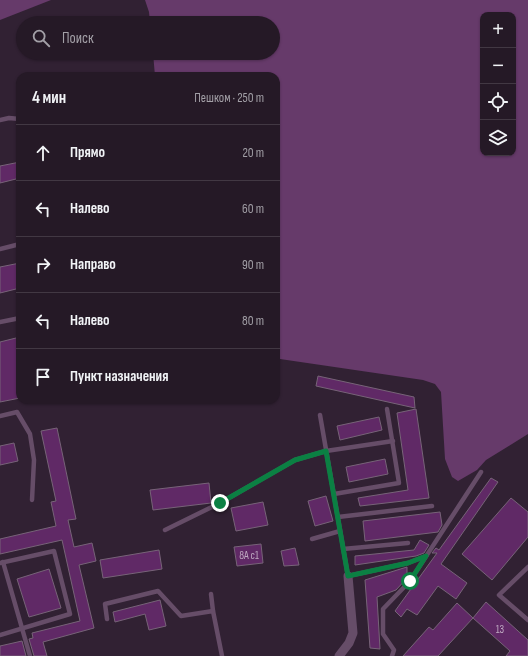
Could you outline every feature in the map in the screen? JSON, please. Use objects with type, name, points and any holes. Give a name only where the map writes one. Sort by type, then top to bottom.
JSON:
[{"type":"street","points":[[339,656],[349,643],[353,633],[348,576]]},
{"type":"lane","points":[[0,120],[9,118],[16,119]]},
{"type":"lane","points":[[0,249],[16,245]]},
{"type":"lane","points":[[0,322],[16,319]]},
{"type":"lane","points":[[334,494],[400,483],[388,409]]},
{"type":"lane","points":[[0,416],[17,412],[30,434],[34,460],[32,500]]},
{"type":"lane","points":[[320,415],[348,576],[408,563],[426,556]]},
{"type":"lane","points":[[166,530],[220,503],[295,460],[326,451],[393,441]]},
{"type":"lane","points":[[392,656],[394,650],[383,634],[383,609],[410,581],[481,472]]},
{"type":"lane","points":[[338,517],[432,506]]},
{"type":"lane","points":[[312,538],[340,531]]},
{"type":"lane","points":[[343,549],[408,543]]},
{"type":"lane","points":[[0,635],[23,629],[70,614],[54,551],[2,562],[23,629],[30,656]]},
{"type":"lane","points":[[528,567],[499,595],[528,620]]},
{"type":"lane","points":[[107,619],[105,604],[158,591],[181,616],[213,611]]},
{"type":"lane","points":[[211,594],[222,656]]},
{"type":"shaded area","points":[[0,0],[51,0],[0,20]]},
{"type":"shaded area","points":[[145,0],[528,0],[528,434],[486,460],[477,470],[458,481],[452,477],[445,459],[441,392],[435,384],[423,380],[280,359],[280,72],[155,72],[154,60],[280,60],[280,16],[149,16]]},
{"type":"building","points":[[16,163],[16,179],[0,183],[0,166]]},
{"type":"building","points":[[16,264],[16,289],[0,293],[0,267]]},
{"type":"building","points":[[16,338],[16,399],[0,402],[0,342]]},
{"type":"building","points":[[318,376],[414,397],[415,408],[316,386]]},
{"type":"building","points":[[416,409],[429,498],[360,506],[358,498],[408,490],[397,413]]},
{"type":"building","points":[[379,417],[382,430],[340,440],[337,426]]},
{"type":"building","points":[[57,428],[76,519],[68,520],[74,547],[92,543],[96,561],[79,565],[94,628],[43,642],[47,656],[34,656],[29,639],[33,638],[32,633],[80,621],[62,540],[0,554],[0,539],[56,526],[51,502],[56,501],[41,431]]},
{"type":"building","points":[[14,443],[18,461],[0,465],[0,446]]},
{"type":"building","points":[[385,459],[388,474],[349,482],[346,467]]},
{"type":"building","points":[[491,478],[498,482],[441,564],[467,583],[456,599],[438,586],[417,615],[407,609],[401,617],[395,611],[437,553],[432,553],[436,548],[439,550]]},
{"type":"building","points":[[209,483],[211,503],[153,510],[150,490]]},
{"type":"building","points":[[326,496],[333,521],[315,526],[308,501]]},
{"type":"building","points":[[511,498],[528,512],[528,537],[492,580],[462,554]]},
{"type":"building","points":[[263,502],[268,525],[236,531],[231,508]]},
{"type":"building","points":[[440,512],[442,525],[438,532],[365,541],[363,521]]},
{"type":"building","points":[[420,540],[429,545],[424,553],[416,556],[355,565],[355,556],[414,550]]},
{"type":"building","points":[[261,544],[263,563],[237,566],[234,547]]},
{"type":"building","points":[[295,548],[299,565],[284,566],[281,551]]},
{"type":"building","points":[[159,550],[162,569],[103,578],[100,560]]},
{"type":"building","points":[[407,567],[407,578],[396,590],[377,597],[380,649],[370,648],[365,580]]},
{"type":"building","points":[[49,569],[61,608],[29,617],[17,579]]},
{"type":"building","points":[[160,600],[166,626],[149,630],[145,614],[115,622],[113,612]]},
{"type":"building","points":[[486,602],[528,640],[528,656],[506,656],[510,651],[473,618]]},
{"type":"building","points":[[457,603],[473,618],[438,656],[403,656],[429,627],[433,630]]},
{"type":"building","points":[[22,641],[26,656],[0,656],[0,646]]},
{"type":"route","points":[[220,503],[295,460],[326,451],[348,576],[408,563],[426,556],[410,581]]}]
